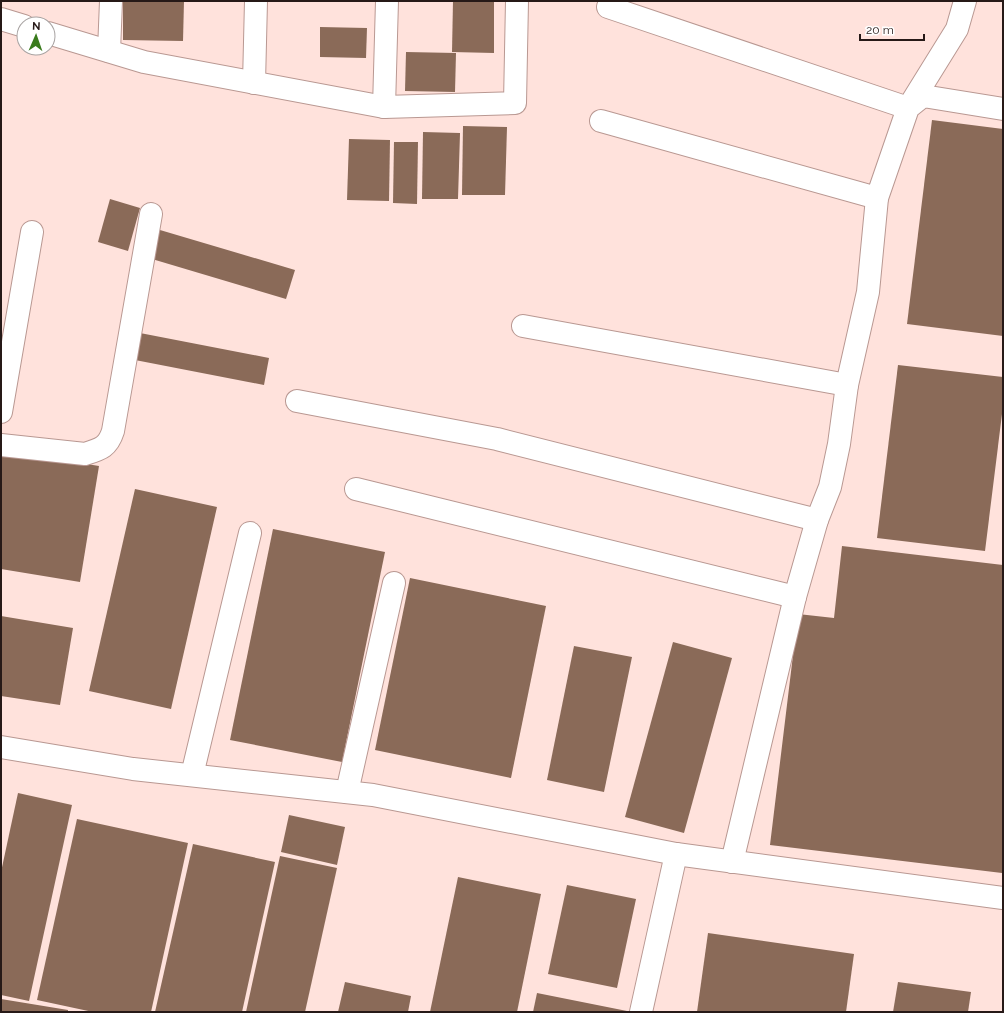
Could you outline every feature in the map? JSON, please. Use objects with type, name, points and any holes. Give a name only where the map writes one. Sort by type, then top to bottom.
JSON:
[{"type":"street","points":[[109,52],[111,1]]},
{"type":"street","points":[[254,82],[256,1]]},
{"type":"street","points":[[384,107],[387,1]]},
{"type":"street","points":[[56,35],[144,62],[384,107],[515,103],[517,1]]},
{"type":"street","points":[[732,862],[795,597],[817,520],[830,487],[839,444],[847,385],[868,292],[877,198],[908,108],[957,29],[965,1]]},
{"type":"street","points":[[608,7],[908,108]]},
{"type":"street","points":[[1,19],[16,24]]},
{"type":"street","points":[[908,108],[923,96],[1003,109]]},
{"type":"street","points":[[601,121],[877,198]]},
{"type":"street","points":[[1,445],[85,454],[99,449],[108,442],[113,431],[151,214]]},
{"type":"street","points":[[1,412],[32,232]]},
{"type":"street","points":[[523,326],[847,385]]},
{"type":"street","points":[[298,401],[497,439],[817,520]]},
{"type":"street","points":[[356,488],[795,597]]},
{"type":"street","points":[[192,775],[250,533]]},
{"type":"street","points":[[347,792],[394,583]]},
{"type":"street","points":[[1,748],[134,769],[347,792],[676,854],[1003,898]]},
{"type":"street","points":[[641,1012],[676,854]]},
{"type":"building","points":[[123,1],[184,1],[183,41],[123,40]]},
{"type":"building","points":[[453,1],[494,1],[494,53],[452,52]]},
{"type":"building","points":[[320,27],[367,28],[366,58],[320,57]]},
{"type":"building","points":[[406,52],[456,53],[455,92],[405,91]]},
{"type":"building","points":[[932,120],[1003,129],[1003,336],[907,324]]},
{"type":"building","points":[[463,126],[507,127],[505,195],[462,195]]},
{"type":"building","points":[[423,132],[460,133],[458,199],[422,199]]},
{"type":"building","points":[[349,139],[390,140],[389,201],[347,200]]},
{"type":"building","points":[[394,142],[418,142],[417,204],[393,203]]},
{"type":"building","points":[[110,199],[140,208],[128,251],[98,242]]},
{"type":"building","points":[[160,230],[295,270],[286,299],[152,259]]},
{"type":"building","points":[[140,333],[269,358],[264,385],[135,360]]},
{"type":"building","points":[[898,365],[1003,377],[1003,406],[985,551],[877,538]]},
{"type":"building","points":[[1,450],[99,466],[80,582],[1,569]]},
{"type":"building","points":[[135,489],[217,507],[171,709],[89,691]]},
{"type":"building","points":[[273,529],[385,552],[342,762],[230,740]]},
{"type":"building","points":[[842,546],[1003,565],[1002,873],[770,845],[798,614],[834,618]]},
{"type":"building","points":[[410,578],[546,606],[511,778],[375,750]]},
{"type":"building","points":[[1,616],[73,628],[60,705],[1,696]]},
{"type":"building","points":[[673,642],[732,658],[684,833],[625,817]]},
{"type":"building","points":[[574,646],[632,657],[604,792],[547,780]]},
{"type":"building","points":[[18,793],[72,805],[29,1001],[1,995],[1,872]]},
{"type":"building","points":[[289,815],[345,827],[337,865],[281,852]]},
{"type":"building","points":[[77,819],[188,843],[151,1012],[93,1012],[37,1000]]},
{"type":"building","points":[[193,844],[275,862],[242,1012],[155,1012]]},
{"type":"building","points":[[280,856],[337,868],[305,1012],[246,1012]]},
{"type":"building","points":[[458,877],[541,894],[517,1012],[430,1012]]},
{"type":"building","points":[[567,885],[636,899],[617,988],[548,974]]},
{"type":"building","points":[[708,933],[854,954],[846,1012],[697,1012]]},
{"type":"building","points":[[345,982],[411,996],[408,1012],[338,1012]]},
{"type":"building","points":[[898,982],[971,992],[968,1012],[893,1012]]},
{"type":"building","points":[[537,993],[627,1011],[627,1012],[533,1012]]},
{"type":"building","points":[[1,999],[68,1010],[68,1012],[1,1012]]}]
